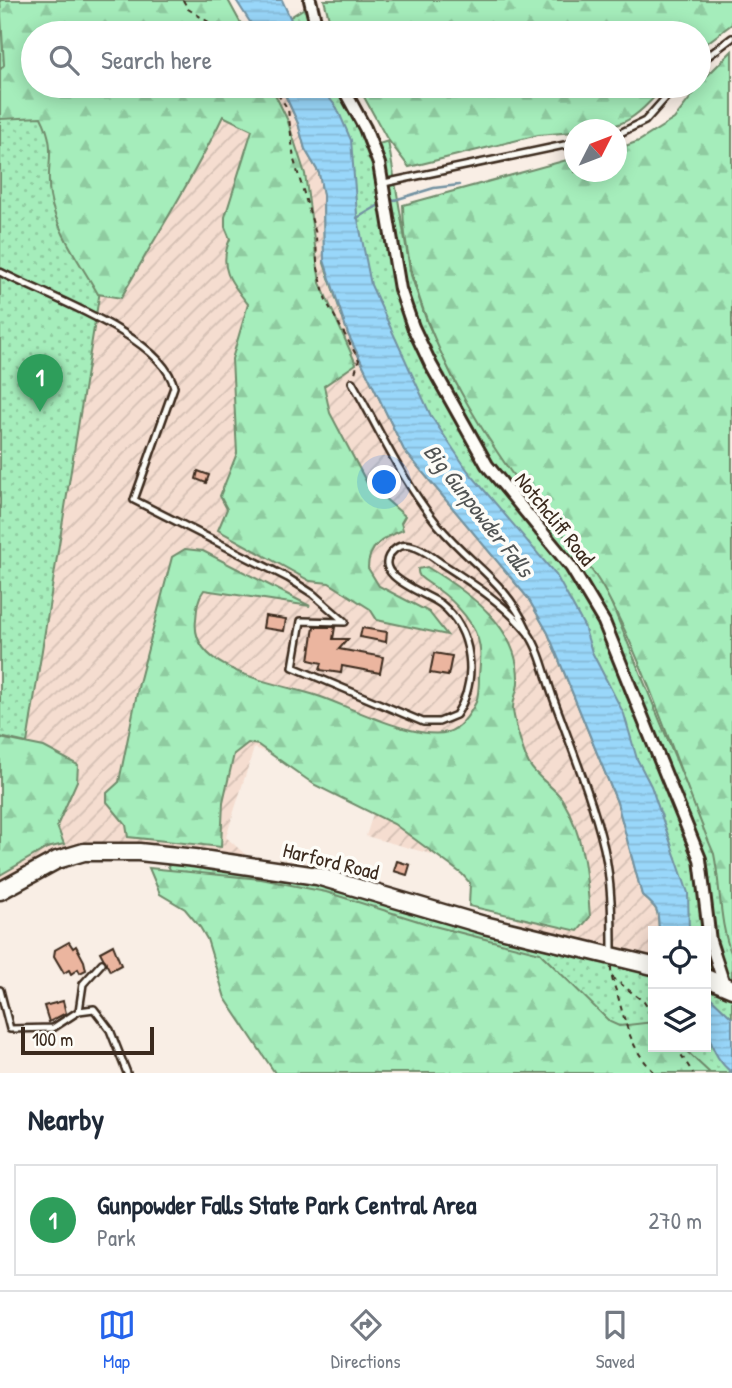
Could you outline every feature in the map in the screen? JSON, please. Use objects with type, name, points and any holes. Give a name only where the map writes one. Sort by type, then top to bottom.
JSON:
[{"type":"main road","name":"Harford Road","points":[[0,891],[57,860],[84,852],[139,852],[195,858],[317,876],[484,925],[648,965]]},
{"type":"main road","points":[[711,980],[728,987]]},
{"type":"street","points":[[310,0],[315,21]]},
{"type":"street","name":"Notchcliff Road","points":[[348,98],[373,145],[384,183],[400,289],[413,327],[431,365],[488,465],[571,568],[604,622],[700,859],[710,941],[728,987]]},
{"type":"lane","points":[[711,54],[732,38]]},
{"type":"lane","points":[[627,130],[645,121],[665,98]]},
{"type":"lane","points":[[384,183],[564,145]]},
{"type":"lane","points":[[0,272],[103,322],[140,344],[160,361],[174,387],[134,500],[288,578],[313,594],[345,622],[301,621],[293,667],[424,722],[439,722],[456,715],[467,692],[471,667],[468,646],[451,613],[439,602],[402,584],[389,569],[388,560],[392,551],[400,546],[411,546],[425,551],[502,607],[530,635]]},
{"type":"lane","points":[[352,382],[426,510],[464,552],[507,592],[530,635],[593,808],[604,849],[612,901],[611,956]]},
{"type":"lane","points":[[79,1011],[83,984],[102,963]]},
{"type":"lane","points":[[0,990],[10,1029],[53,1028],[79,1011],[89,1008],[103,1017],[127,1073]]},
{"type":"path","points":[[183,0],[188,9],[207,21]]},
{"type":"path","points":[[280,98],[288,109],[294,160],[316,233],[317,264],[326,301],[359,360],[352,382]]},
{"type":"path","points":[[611,956],[611,976],[632,1046],[655,1073]]},
{"type":"path","points":[[611,976],[648,1007]]},
{"type":"path","points":[[679,1052],[693,1073]]},
{"type":"shaded area","points":[[131,98],[287,98],[298,123],[305,149],[319,173],[323,195],[322,250],[327,277],[348,333],[404,450],[528,598],[548,633],[611,787],[635,858],[638,881],[646,899],[653,902],[659,913],[659,926],[648,926],[648,958],[528,931],[467,864],[366,836],[381,789],[254,748],[226,837],[249,858],[150,846],[98,844],[66,850],[0,883],[0,737],[27,743]]},
{"type":"green space","points":[[0,0],[21,21],[21,98],[131,98],[27,743],[0,737]]},
{"type":"green space","points":[[0,0],[228,0],[239,21],[21,21],[21,98],[277,98],[287,119],[305,174],[320,283],[356,364],[324,386],[330,413],[367,483],[405,516],[401,523],[403,530],[389,536],[374,548],[368,568],[379,586],[429,612],[447,635],[377,620],[370,609],[329,583],[310,581],[218,530],[227,509],[220,496],[237,453],[232,359],[248,304],[228,274],[225,258],[230,239],[225,227],[225,217],[252,130],[223,116],[187,185],[121,298],[98,294],[70,247],[53,209],[49,185],[49,139],[41,117],[0,119],[0,70],[4,65]]},
{"type":"green space","points":[[324,0],[732,0],[732,24],[711,40],[711,21],[330,21]]},
{"type":"green space","points":[[314,2],[320,21],[284,21]]},
{"type":"green space","points":[[732,51],[732,955],[722,918],[714,854],[622,624],[596,576],[508,468],[453,376],[423,309],[406,239],[403,205],[564,161],[564,182],[627,182],[627,145],[674,119],[690,98],[711,98],[711,72]]},
{"type":"green space","points":[[287,98],[356,98],[379,144],[388,141],[411,275],[427,322],[453,378],[506,464],[597,576],[608,595],[715,854],[732,956],[732,1073],[288,1073],[164,859],[288,874],[648,972],[648,1052],[711,1052],[711,926],[659,926],[656,910],[642,895],[617,802],[548,633],[528,598],[404,450],[348,334],[324,263],[323,195],[319,173],[305,149],[298,123]]},
{"type":"green space","points":[[365,98],[654,98],[627,120],[564,119],[564,133],[538,135],[409,167],[386,137]]},
{"type":"green space","points":[[185,549],[203,551],[310,606],[204,590],[197,608],[198,638],[208,653],[223,665],[419,732],[448,732],[468,716],[478,696],[480,653],[474,631],[464,615],[444,594],[421,578],[418,569],[427,567],[459,588],[489,613],[510,644],[516,662],[518,682],[513,713],[527,759],[536,774],[562,799],[580,841],[590,917],[578,931],[469,906],[470,883],[462,874],[394,824],[315,785],[258,745],[248,743],[234,754],[223,802],[221,847],[128,837],[126,825],[107,802],[107,793],[119,782],[139,683],[172,557]]},
{"type":"green space","points":[[0,738],[44,747],[78,765],[77,781],[57,826],[64,844],[47,848],[0,875]]},
{"type":"green space","points":[[149,868],[261,879],[326,892],[434,926],[540,953],[610,1022],[619,1026],[648,1023],[648,1052],[687,1052],[710,1073],[275,1073],[225,998],[207,939],[200,927],[185,909],[160,894]]},
{"type":"water","points":[[236,0],[282,0],[292,21],[249,21]]},
{"type":"water","name":"Big Gunpowder Falls","points":[[287,98],[329,98],[337,108],[351,140],[357,214],[371,285],[431,416],[468,471],[556,575],[584,626],[592,652],[624,714],[637,759],[651,786],[688,893],[689,926],[659,926],[656,910],[642,895],[617,802],[548,633],[528,598],[404,450],[348,334],[324,260],[323,195],[319,173],[305,149],[298,123]]},
{"type":"water","points":[[711,998],[732,1018],[732,1073],[717,1057],[713,1047]]},
{"type":"building","points":[[198,471],[209,475],[206,483],[196,479]]},
{"type":"building","points":[[265,616],[286,619],[284,631],[263,628]]},
{"type":"building","points":[[314,627],[335,627],[333,639],[348,639],[339,649],[383,657],[380,673],[342,666],[341,673],[320,670],[322,663],[309,660]]},
{"type":"building","points":[[362,628],[387,632],[386,642],[360,637]]},
{"type":"building","points":[[434,653],[452,656],[448,676],[430,673]]},
{"type":"building","points":[[311,855],[328,860],[326,868],[309,864]]},
{"type":"building","points":[[397,861],[410,865],[407,875],[394,871]]},
{"type":"building","points":[[69,942],[73,948],[76,946],[84,961],[86,970],[80,973],[78,969],[71,974],[69,970],[64,973],[54,956],[55,950]]},
{"type":"building","points":[[113,945],[121,965],[110,971],[100,952]]},
{"type":"building","points":[[63,1001],[66,1013],[49,1022],[44,1006]]},
{"type":"waterway","points":[[388,202],[434,188],[459,185]]},
{"type":"waterway","points":[[357,218],[381,204]]},
{"type":"place","name":"Gunpowder Falls State Park Central Area","points":[[40,412]]}]
